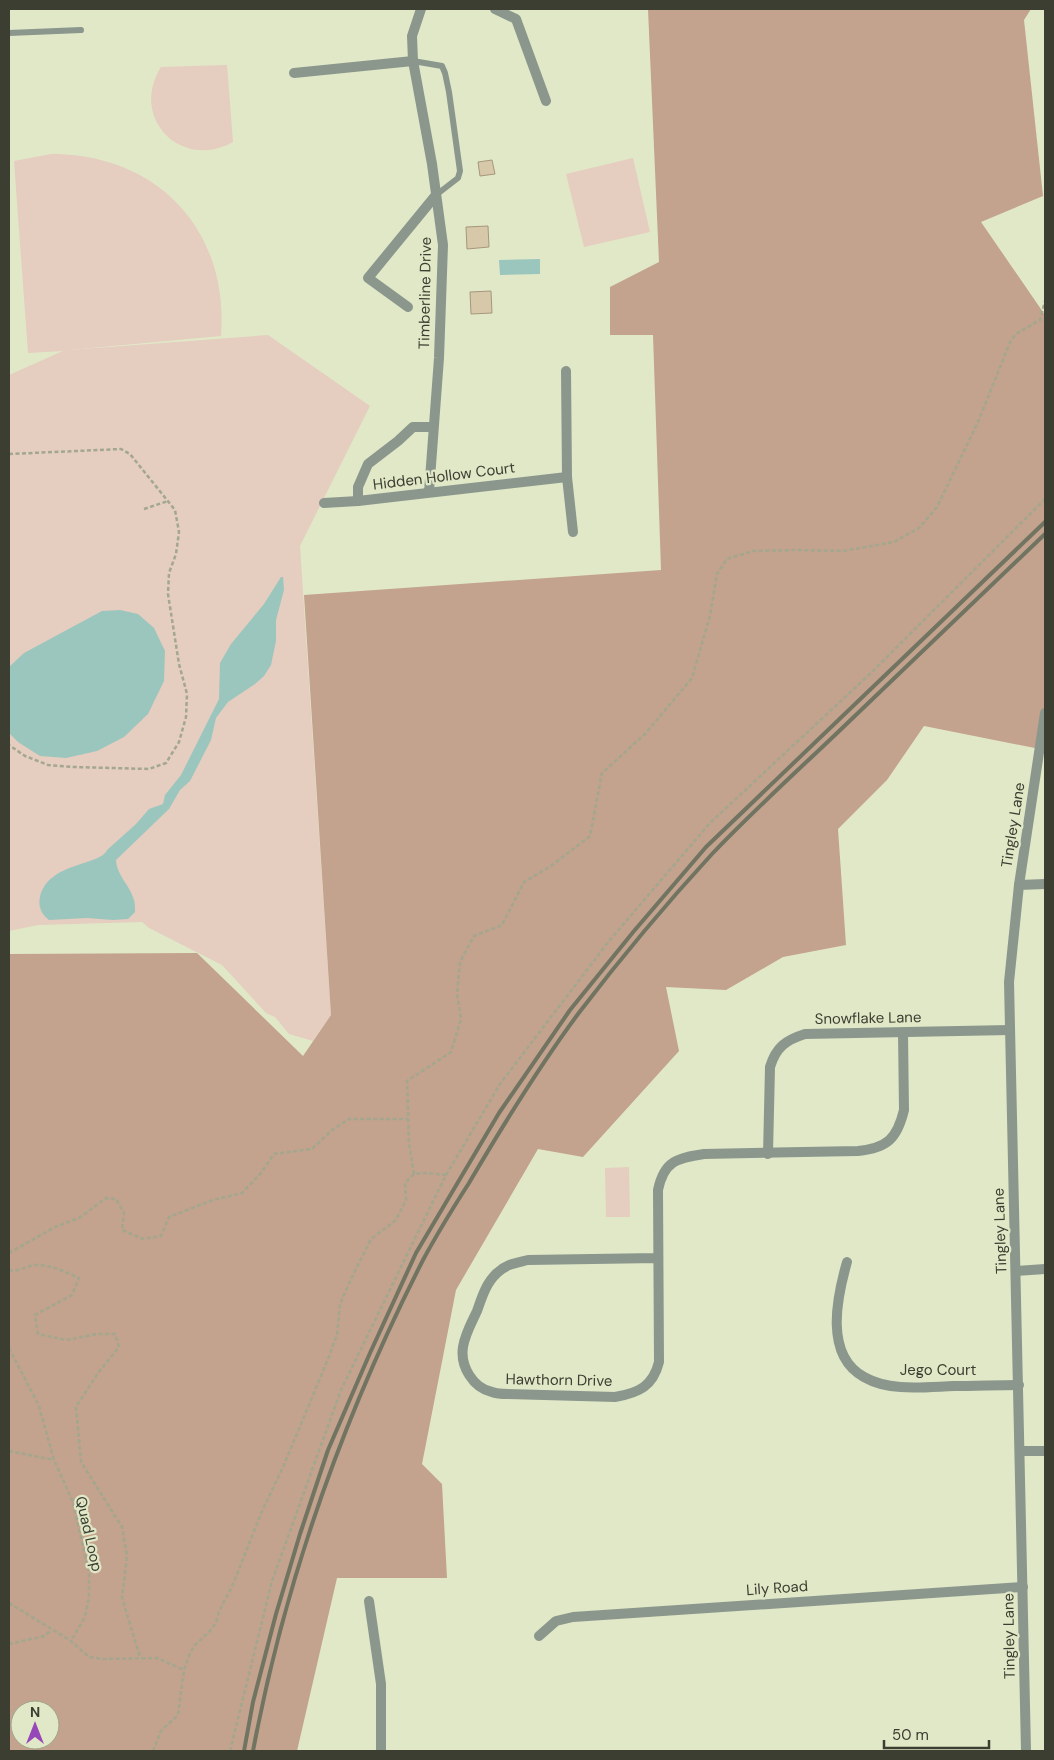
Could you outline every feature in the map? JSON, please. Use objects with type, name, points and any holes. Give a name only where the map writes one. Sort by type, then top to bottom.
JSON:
[{"type":"street","name":"Timberline Drive","points":[[421,9],[412,36],[414,61],[443,245],[439,358],[428,492]]},
{"type":"street","points":[[496,9],[516,19],[546,101]]},
{"type":"street","points":[[294,73],[414,61]]},
{"type":"street","points":[[408,307],[368,278],[436,195]]},
{"type":"street","points":[[566,371],[568,477],[573,532]]},
{"type":"street","points":[[358,501],[358,486],[368,464],[413,427],[432,427]]},
{"type":"street","name":"Hidden Hollow Court","points":[[324,503],[358,501],[568,477]]},
{"type":"street","name":"Tingley Lane","points":[[1026,1751],[1021,1452],[1009,982],[1019,885],[1045,713]]},
{"type":"street","points":[[1019,885],[1045,884]]},
{"type":"street","name":"Snowflake Lane","points":[[768,1154],[770,1066],[773,1056],[781,1046],[793,1038],[805,1034],[1010,1030]]},
{"type":"street","name":"Hawthorn Drive","points":[[657,1258],[528,1260],[509,1264],[497,1272],[488,1284],[466,1335],[463,1349],[464,1363],[470,1377],[480,1387],[491,1392],[508,1394],[615,1397],[643,1388],[656,1376],[659,1362],[658,1190],[663,1171],[685,1157],[704,1154],[858,1151],[873,1150],[886,1145],[896,1134],[904,1110],[903,1033]]},
{"type":"street","name":"Jego Court","points":[[847,1262],[839,1288],[836,1311],[837,1330],[842,1351],[850,1366],[864,1377],[886,1384],[914,1388],[1019,1384]]},
{"type":"street","points":[[1016,1271],[1045,1269]]},
{"type":"street","points":[[1021,1452],[1045,1451]]},
{"type":"street","name":"Lily Road","points":[[539,1636],[556,1621],[573,1616],[1022,1586]]},
{"type":"street","points":[[369,1601],[381,1684],[381,1751]]},
{"type":"lane","points":[[9,33],[81,30]]},
{"type":"lane","points":[[414,61],[442,66],[449,92],[460,171],[458,178],[436,195]]},
{"type":"path","points":[[414,1174],[409,1142],[408,1081],[450,1052],[461,1019],[457,994],[460,962],[474,936],[502,925],[524,882],[551,866],[590,836],[602,773],[645,734],[692,678],[710,616],[717,574],[727,559],[753,551],[843,551],[894,542],[919,528],[938,507],[978,422],[1011,340],[1016,334],[1040,320],[1045,301]]},
{"type":"path","points":[[9,454],[120,449],[130,454],[175,510],[179,532],[176,554],[169,573],[168,594],[179,664],[187,694],[186,717],[179,742],[166,763],[149,769],[48,765],[25,756],[9,745]]},
{"type":"path","points":[[230,1751],[272,1581],[341,1390],[446,1175],[500,1084],[609,941],[710,823],[872,672],[1045,499]]},
{"type":"path","points":[[144,509],[168,501]]},
{"type":"path","points":[[9,1253],[55,1227],[78,1218],[106,1198],[116,1199],[124,1214],[122,1230],[142,1239],[161,1236],[169,1217],[213,1200],[242,1193],[274,1154],[312,1149],[332,1130],[349,1119],[408,1119]]},
{"type":"path","points":[[153,1751],[162,1731],[178,1715],[184,1670],[189,1655],[195,1645],[216,1623],[219,1611],[232,1586],[328,1359],[337,1336],[340,1304],[371,1239],[396,1220],[406,1200],[405,1183],[414,1174],[446,1175]]},
{"type":"path","points":[[9,1270],[13,1271],[34,1265],[55,1267],[78,1278],[72,1295],[36,1316],[38,1334],[66,1340],[97,1334],[115,1334],[119,1347],[98,1373],[76,1407],[81,1462],[122,1528],[127,1556],[122,1598],[140,1657]]},
{"type":"path","name":"Quad Loop","points":[[9,1348],[39,1406],[54,1460],[73,1502],[89,1573],[89,1597],[85,1617],[71,1641]]},
{"type":"path","points":[[9,1451],[54,1460]]},
{"type":"path","points":[[9,1603],[71,1641],[89,1657],[102,1659],[157,1658],[184,1670]]},
{"type":"path","points":[[9,1644],[45,1636],[51,1630]]},
{"type":"shaded area","points":[[648,9],[1031,9],[1024,20],[1043,196],[981,222],[1045,315],[1045,750],[924,726],[887,780],[838,829],[846,945],[783,957],[726,990],[666,987],[679,1051],[583,1157],[538,1149],[456,1290],[422,1464],[442,1484],[447,1578],[337,1578],[297,1751],[9,1751],[9,954],[197,953],[303,1056],[331,1015],[304,595],[661,570],[653,335],[610,335],[610,287],[659,262]]},
{"type":"shaded area","points":[[227,65],[233,142],[214,149],[195,150],[179,144],[166,134],[156,121],[151,104],[153,86],[161,67]]},
{"type":"shaded area","points":[[51,154],[89,157],[123,167],[153,183],[179,205],[199,231],[213,262],[220,297],[221,336],[69,350],[268,335],[370,406],[300,546],[331,1015],[313,1041],[289,1034],[275,1017],[266,1013],[222,965],[149,928],[142,922],[38,925],[9,931],[9,375],[63,351],[28,353],[14,161]]},
{"type":"shaded area","points":[[633,158],[650,232],[584,247],[566,174]]},
{"type":"shaded area","points":[[629,1167],[630,1217],[606,1217],[605,1168]]},
{"type":"water","points":[[540,259],[540,274],[500,275],[499,260]]},
{"type":"water","points":[[281,577],[283,577],[284,590],[276,620],[276,641],[271,665],[264,676],[255,684],[228,702],[216,718],[211,740],[190,781],[180,790],[169,809],[116,860],[119,871],[135,903],[135,912],[128,919],[87,918],[49,920],[46,918],[40,907],[39,900],[45,886],[53,877],[102,855],[136,824],[149,809],[163,804],[165,795],[181,775],[219,699],[220,663],[231,644],[264,604]]},
{"type":"water","points":[[120,610],[138,614],[154,628],[165,651],[164,681],[148,714],[124,737],[97,751],[66,758],[40,756],[18,742],[9,733],[9,667],[24,653],[102,611]]},
{"type":"building","points":[[492,160],[495,174],[480,176],[478,162]]},
{"type":"building","points":[[488,226],[489,247],[467,249],[466,227]]},
{"type":"building","points":[[491,291],[492,313],[471,314],[470,292]]},
{"type":"railway","points":[[244,1751],[253,1702],[276,1614],[328,1450],[416,1253],[499,1113],[570,1010],[706,847],[1045,522]]},
{"type":"railway","points":[[253,1751],[266,1687],[300,1562],[320,1500],[368,1378],[428,1250],[535,1076],[563,1034],[610,973],[712,854],[1045,534]]}]
